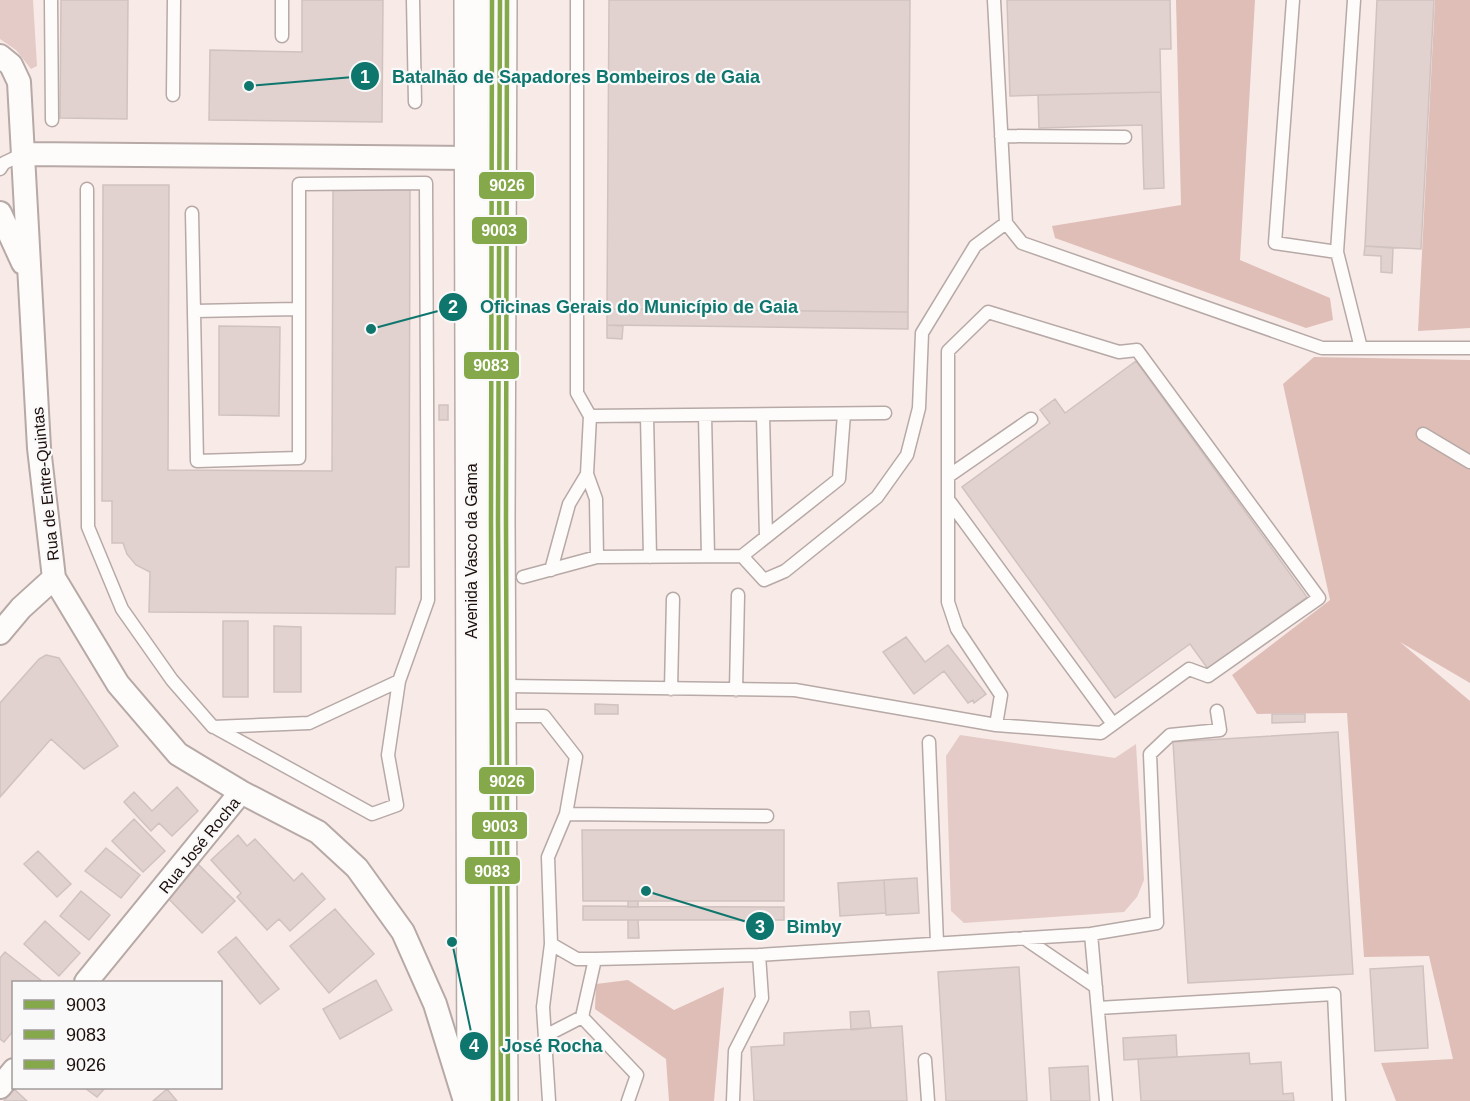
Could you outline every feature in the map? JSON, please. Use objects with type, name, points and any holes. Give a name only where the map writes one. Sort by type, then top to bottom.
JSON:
[{"type":"main road","name":"Avenida Vasco da Gama","points":[[474,1101],[472,0],[500,0],[501,1101]]},
{"type":"street","name":"Rua de Entre-Quintas","points":[[0,56],[11,65],[19,82],[9,162],[30,281],[39,448],[54,578],[118,684],[178,754],[241,792]]},
{"type":"street","points":[[9,162],[471,158]]},
{"type":"street","name":"Rua de Entre-Quintas","points":[[0,213],[30,281]]},
{"type":"street","points":[[0,633],[21,608],[54,578]]},
{"type":"street","name":"Rua José Rocha","points":[[87,981],[241,792],[318,832],[357,868],[403,932],[435,1004],[465,1101]]},
{"type":"street","points":[[0,1087],[12,1072]]},
{"type":"lane","points":[[51,0],[52,120]]},
{"type":"lane","points":[[173,95],[174,0]]},
{"type":"lane","points":[[282,0],[282,36]]},
{"type":"lane","points":[[413,0],[415,102]]},
{"type":"lane","points":[[577,0],[577,393],[590,416],[587,474],[596,499],[597,557]]},
{"type":"lane","points":[[994,0],[1006,223],[1022,243],[1322,348],[1470,348]]},
{"type":"lane","points":[[1293,0],[1275,243],[1338,252]]},
{"type":"lane","points":[[1354,0],[1338,252],[1361,348]]},
{"type":"lane","points":[[1001,136],[1125,137]]},
{"type":"lane","points":[[87,189],[88,527],[122,609],[172,680],[213,727],[372,814],[397,806],[388,755],[399,681],[428,600],[426,183],[298,184],[298,458],[197,461],[192,213]]},
{"type":"lane","points":[[742,556],[764,580],[774,576],[785,571],[877,497],[907,455],[919,408],[922,333],[975,246],[1006,223]]},
{"type":"lane","points":[[195,311],[299,309]]},
{"type":"lane","points":[[499,701],[671,689],[795,690],[996,724],[1101,733],[1189,669],[1208,676],[1319,598],[1137,350],[1119,352],[988,312],[948,351],[950,475],[948,602],[957,629],[1001,696],[996,724]]},
{"type":"lane","points":[[590,416],[885,413]]},
{"type":"lane","points":[[523,578],[597,557],[742,556],[839,479],[844,414]]},
{"type":"lane","points":[[705,415],[708,556]]},
{"type":"lane","points":[[762,415],[766,537]]},
{"type":"lane","points":[[647,416],[650,557]]},
{"type":"lane","points":[[950,475],[1031,419]]},
{"type":"lane","points":[[1423,434],[1470,462]]},
{"type":"lane","points":[[551,570],[569,504],[587,474]]},
{"type":"lane","points":[[950,502],[1113,724]]},
{"type":"lane","points":[[736,690],[738,595]]},
{"type":"lane","points":[[671,689],[673,599]]},
{"type":"lane","points":[[213,727],[309,723],[399,681]]},
{"type":"lane","points":[[499,701],[544,716],[576,757],[566,814],[548,857],[551,944],[543,1007],[549,1101]]},
{"type":"lane","points":[[551,944],[577,959],[759,955],[1091,934],[1157,923],[1150,754],[1170,735],[1220,730],[1217,711]]},
{"type":"lane","points":[[929,741],[937,944]]},
{"type":"lane","points":[[566,814],[767,816]]},
{"type":"lane","points":[[1091,934],[1106,1101]]},
{"type":"lane","points":[[1024,938],[1096,987]]},
{"type":"lane","points":[[733,1101],[735,1051],[762,998],[759,955]]},
{"type":"lane","points":[[582,1017],[595,959]]},
{"type":"lane","points":[[1098,1008],[1334,994],[1339,1101]]},
{"type":"lane","points":[[545,1036],[582,1017]]},
{"type":"lane","points":[[582,1017],[637,1075],[628,1101]]},
{"type":"lane","points":[[925,1060],[928,1101]]},
{"type":"shaded area","points":[[0,0],[33,0],[37,66],[31,69],[16,50],[0,39]]},
{"type":"shaded area","points":[[1176,0],[1255,0],[1240,260],[1330,298],[1333,320],[1306,328],[1055,238],[1052,226],[1181,205]]},
{"type":"shaded area","points":[[1435,0],[1470,0],[1470,328],[1418,331]]},
{"type":"shaded area","points":[[1314,357],[1470,360],[1470,683],[1400,642],[1470,701],[1470,1101],[1396,1101],[1381,1063],[1453,1059],[1429,956],[1364,957],[1347,713],[1257,714],[1232,675],[1330,600],[1283,384]]},
{"type":"shaded area","points":[[960,735],[1115,758],[1136,744],[1144,880],[1137,897],[1124,912],[964,923],[951,911],[946,756]]},
{"type":"shaded area","points":[[628,980],[674,1010],[724,987],[714,1101],[669,1101],[666,1059],[595,1009],[596,984]]},
{"type":"building","points":[[61,0],[128,0],[127,119],[60,118]]},
{"type":"building","points":[[302,0],[383,0],[382,122],[209,120],[210,50],[302,52]]},
{"type":"building","points":[[609,0],[910,0],[908,312],[607,309]]},
{"type":"building","points":[[1007,0],[1170,0],[1171,49],[1160,49],[1161,92],[1010,96]]},
{"type":"building","points":[[1377,0],[1434,0],[1421,249],[1365,246]]},
{"type":"building","points":[[1161,92],[1164,188],[1144,189],[1142,125],[1039,128],[1038,95]]},
{"type":"building","points":[[103,185],[169,185],[168,470],[332,471],[333,187],[410,188],[409,567],[396,567],[395,614],[149,612],[150,572],[136,565],[127,554],[123,543],[112,543],[112,501],[102,501]]},
{"type":"building","points":[[1365,246],[1393,248],[1392,273],[1381,272],[1381,256],[1364,255]]},
{"type":"building","points":[[607,309],[908,312],[908,329],[607,325]]},
{"type":"building","points":[[607,325],[623,326],[622,339],[607,338]]},
{"type":"building","points":[[219,326],[280,327],[279,416],[219,415]]},
{"type":"building","points":[[1136,361],[1307,597],[1208,669],[1190,644],[1115,698],[962,487],[1050,423],[1040,410],[1055,399],[1065,413]]},
{"type":"building","points":[[439,405],[448,405],[448,420],[439,420]]},
{"type":"building","points":[[223,621],[248,621],[248,697],[223,697]]},
{"type":"building","points":[[274,626],[301,627],[301,692],[274,692]]},
{"type":"building","points":[[906,637],[925,662],[948,645],[986,694],[974,703],[973,700],[968,703],[944,671],[914,694],[883,652]]},
{"type":"building","points":[[46,655],[59,658],[118,746],[84,769],[51,739],[0,797],[0,703],[39,659]]},
{"type":"building","points":[[595,704],[618,705],[618,714],[595,714]]},
{"type":"building","points":[[1272,714],[1305,714],[1305,722],[1272,723]]},
{"type":"building","points":[[1338,732],[1353,974],[1188,983],[1173,742]]},
{"type":"building","points":[[177,787],[198,811],[172,836],[159,823],[151,831],[124,802],[134,792],[152,811]]},
{"type":"building","points":[[134,819],[165,851],[143,872],[112,841]]},
{"type":"building","points":[[582,830],[784,830],[784,901],[583,901]]},
{"type":"building","points":[[238,835],[247,846],[255,839],[294,881],[302,873],[325,899],[290,931],[279,919],[267,930],[237,897],[241,893],[211,860]]},
{"type":"building","points":[[106,848],[140,875],[121,898],[85,871]]},
{"type":"building","points":[[38,851],[71,884],[57,897],[24,864]]},
{"type":"building","points":[[197,863],[235,901],[202,933],[165,895]]},
{"type":"building","points":[[917,878],[919,913],[886,915],[884,880]]},
{"type":"building","points":[[884,880],[886,913],[840,916],[838,883]]},
{"type":"building","points":[[81,891],[110,915],[89,940],[60,916]]},
{"type":"building","points":[[628,901],[638,901],[638,907],[628,907]]},
{"type":"building","points":[[583,906],[784,907],[784,920],[583,920]]},
{"type":"building","points":[[335,909],[374,954],[329,993],[290,946]]},
{"type":"building","points":[[628,920],[638,920],[639,938],[628,938]]},
{"type":"building","points":[[45,921],[80,953],[59,976],[24,944]]},
{"type":"building","points":[[236,937],[279,989],[260,1004],[218,952]]},
{"type":"building","points":[[5,952],[42,981],[12,981],[12,1032],[4,1042],[0,1039],[0,958]]},
{"type":"building","points":[[1423,966],[1428,1048],[1375,1051],[1370,969]]},
{"type":"building","points":[[1019,967],[1027,1101],[946,1101],[938,972]]},
{"type":"building","points":[[376,980],[392,1010],[340,1039],[323,1009]]},
{"type":"building","points":[[869,1011],[871,1028],[851,1030],[850,1012]]},
{"type":"building","points":[[902,1026],[907,1101],[754,1101],[751,1047],[784,1045],[784,1033]]},
{"type":"building","points":[[1176,1035],[1177,1057],[1124,1060],[1123,1038]]},
{"type":"building","points":[[1249,1053],[1250,1064],[1281,1062],[1283,1094],[1293,1093],[1294,1101],[1141,1101],[1138,1059]]},
{"type":"building","points":[[1088,1066],[1090,1101],[1051,1101],[1049,1068]]},
{"type":"building","points":[[14,1089],[27,1101],[4,1101]]},
{"type":"building","points":[[86,1089],[104,1089],[97,1097]]},
{"type":"building","points":[[167,1089],[177,1101],[153,1101]]},
{"type":"transit line","name":"9083","points":[[492,0],[493,1101]]},
{"type":"transit line","name":"9003","points":[[500,0],[498,520],[501,1101]]},
{"type":"transit line","name":"9026","points":[[507,0],[508,1101]]},
{"type":"place","name":"Batalhão de Sapadores Bombeiros de Gaia","points":[[249,86]]},
{"type":"place","name":"Oficinas Gerais do Município de Gaia","points":[[371,329]]},
{"type":"place","name":"Bimby","points":[[646,891]]},
{"type":"place","name":"José Rocha","points":[[452,942]]}]
